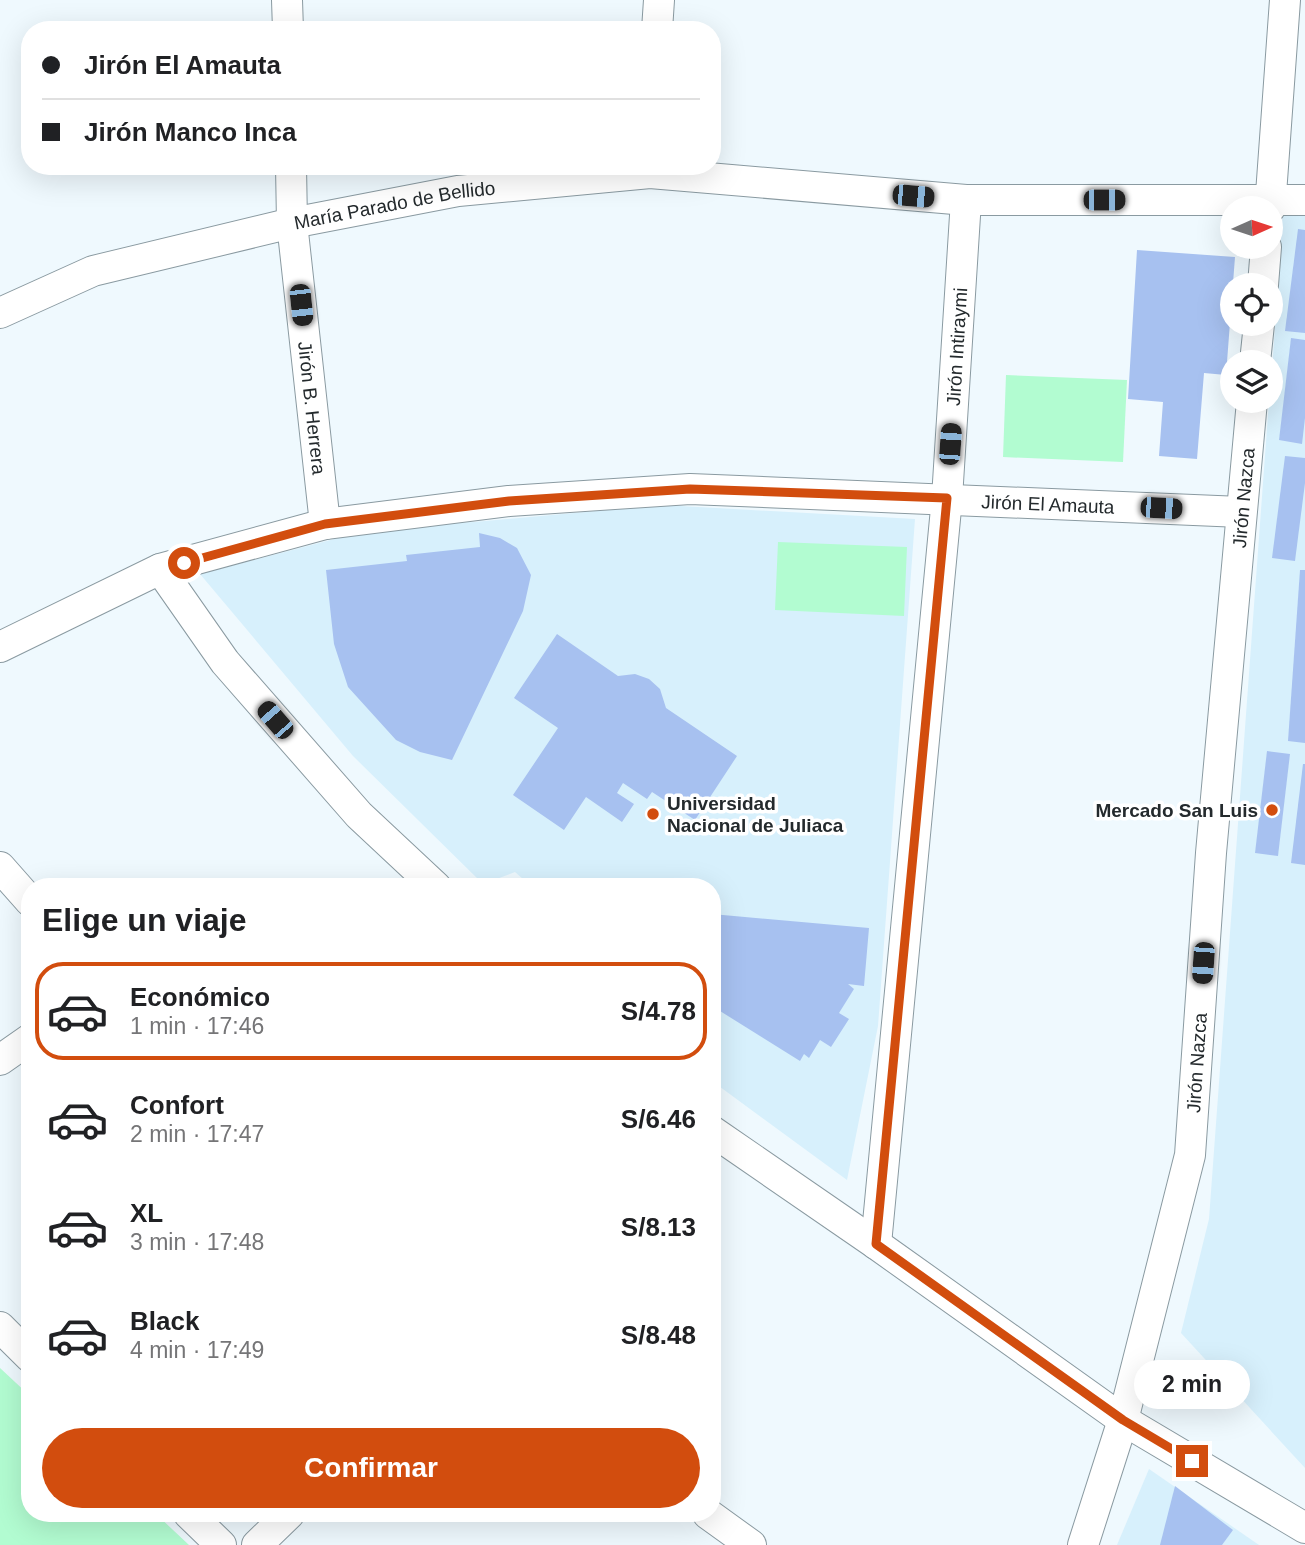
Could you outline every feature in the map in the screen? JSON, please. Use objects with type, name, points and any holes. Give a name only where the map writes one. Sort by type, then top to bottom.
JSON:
[{"type":"street","points":[[287,0],[288,21]]},
{"type":"street","points":[[658,21],[659,0]]},
{"type":"street","points":[[1271,196],[1285,0]]},
{"type":"street","name":"Jirón B. Herrera","points":[[291,175],[292,223],[325,524]]},
{"type":"street","name":"María Parado de Bellido","points":[[0,313],[93,271],[292,223],[458,191],[604,175]]},
{"type":"street","name":"María Parado de Bellido","points":[[703,175],[966,200],[1220,203]]},
{"type":"street","name":"Jirón Intiraymi","points":[[876,1244],[947,498],[966,200]]},
{"type":"street","name":"María Parado de Bellido","points":[[1283,203],[1305,200]]},
{"type":"street","name":"Jirón Nazca","points":[[1083,1545],[1123,1420],[1189,1156],[1211,853],[1251,413]]},
{"type":"street","name":"Jirón El Amauta","points":[[0,647],[160,569],[325,524],[509,501],[690,489],[1241,512]]},
{"type":"street","points":[[160,569],[225,662],[359,815],[426,878]]},
{"type":"street","points":[[0,867],[21,891]]},
{"type":"street","points":[[0,1060],[21,1045]]},
{"type":"street","points":[[721,1137],[1123,1420],[1305,1528]]},
{"type":"street","points":[[0,1327],[21,1348]]},
{"type":"street","points":[[197,1522],[221,1545]]},
{"type":"street","points":[[257,1545],[281,1522]]},
{"type":"street","points":[[716,1522],[736,1541]]},
{"type":"shaded area","name":"Mercado San Luis","points":[[1283,208],[1305,209],[1305,1468],[1181,1333],[1209,1219],[1268,413],[1283,413],[1283,350],[1273,350],[1274,336],[1283,336],[1283,273],[1279,273],[1280,259],[1283,259]]},
{"type":"shaded area","name":"Universidad Nacional de Juliaca","points":[[662,505],[915,519],[878,1026],[847,1180],[721,1088],[721,878],[522,878],[515,872],[499,878],[477,878],[353,756],[200,574],[384,526],[474,522]]},
{"type":"shaded area","points":[[1149,1469],[1259,1545],[1117,1545]]},
{"type":"green space","points":[[1006,375],[1127,380],[1123,462],[1003,457]]},
{"type":"green space","points":[[778,542],[907,547],[904,616],[775,610]]},
{"type":"green space","points":[[0,1368],[21,1388],[21,1522],[165,1522],[189,1545],[0,1545]]},
{"type":"building","points":[[1298,229],[1305,230],[1305,333],[1285,331]]},
{"type":"building","points":[[1137,250],[1235,259],[1234,273],[1220,273],[1220,336],[1229,336],[1228,350],[1220,350],[1220,374],[1204,373],[1197,459],[1159,456],[1163,402],[1128,399]]},
{"type":"building","points":[[1291,338],[1305,340],[1305,418],[1302,444],[1279,440]]},
{"type":"building","points":[[1285,456],[1305,458],[1305,483],[1295,561],[1272,558]]},
{"type":"building","points":[[479,533],[500,538],[517,548],[531,575],[523,611],[452,760],[420,752],[396,740],[348,687],[334,644],[326,570],[407,561],[406,555],[480,547]]},
{"type":"building","points":[[1300,570],[1305,570],[1305,743],[1288,741]]},
{"type":"building","points":[[557,634],[618,676],[635,674],[649,679],[660,689],[666,708],[737,756],[695,820],[652,792],[647,799],[623,783],[617,793],[634,804],[622,822],[586,797],[564,830],[513,795],[558,728],[514,698]]},
{"type":"building","points":[[1267,751],[1290,754],[1278,856],[1255,853]]},
{"type":"building","points":[[1305,764],[1305,865],[1291,863]]},
{"type":"building","points":[[721,915],[869,928],[864,986],[848,984],[854,989],[839,1013],[849,1019],[831,1047],[820,1040],[809,1058],[804,1054],[800,1061],[721,1012]]},
{"type":"building","points":[[1175,1486],[1233,1530],[1222,1545],[1160,1545]]},
{"type":"place","name":"Mercado San Luis","points":[[1272,810]]},
{"type":"place","name":"Universidad Nacional de Juliaca","points":[[653,814]]},
{"type":"route","points":[[184,563],[325,524],[509,501],[690,489],[947,498],[876,1244],[1123,1420],[1192,1461]]}]
